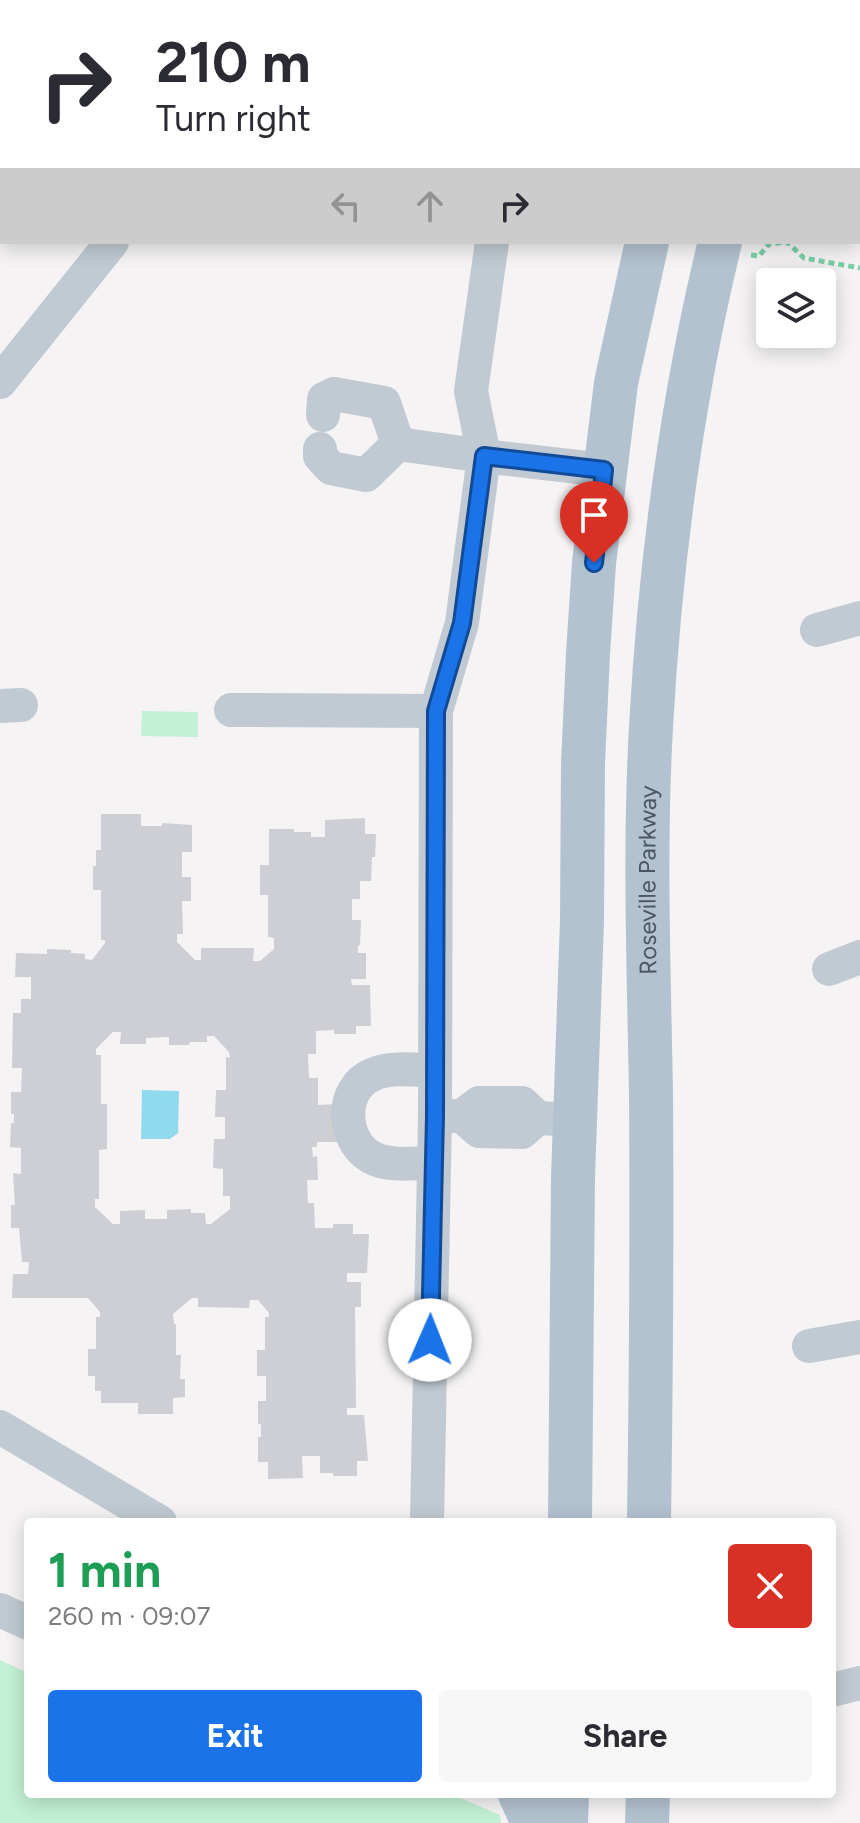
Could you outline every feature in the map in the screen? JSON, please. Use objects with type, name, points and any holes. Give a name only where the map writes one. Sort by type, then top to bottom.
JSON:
[{"type":"main road","points":[[570,1518],[557,1119],[594,563],[616,383],[647,244]]},
{"type":"main road","name":"Roseville Parkway","points":[[649,1518],[652,1367],[648,921],[651,731],[665,549],[680,434],[719,245]]},
{"type":"main road","points":[[522,1798],[533,1823]]},
{"type":"main road","points":[[566,1823],[567,1798]]},
{"type":"main road","points":[[647,1823],[648,1798]]},
{"type":"street","points":[[0,382],[110,244]]},
{"type":"street","points":[[427,1518],[433,1163],[448,1116],[434,1071],[436,711],[462,623],[484,456],[471,391],[492,244]]},
{"type":"street","points":[[323,415],[324,399],[334,394],[384,403],[398,444]]},
{"type":"street","points":[[398,444],[604,470]]},
{"type":"street","points":[[320,449],[320,456],[331,468],[366,475],[398,444]]},
{"type":"street","points":[[817,630],[860,618]]},
{"type":"street","points":[[231,710],[436,711]]},
{"type":"street","points":[[829,969],[860,957]]},
{"type":"street","points":[[433,1163],[400,1163],[372,1158],[354,1142],[348,1120],[350,1100],[356,1086],[370,1075],[401,1070],[434,1071]]},
{"type":"street","points":[[448,1116],[479,1103],[522,1103],[557,1119]]},
{"type":"street","points":[[809,1346],[860,1337]]},
{"type":"street","points":[[0,1427],[153,1518]]},
{"type":"street","points":[[0,1610],[24,1621]]},
{"type":"street","points":[[836,1689],[860,1683]]},
{"type":"path","points":[[719,245],[759,256],[769,244]]},
{"type":"path","points":[[789,244],[804,258],[860,268]]},
{"type":"green space","points":[[142,711],[198,712],[198,737],[141,736]]},
{"type":"green space","points":[[0,1660],[24,1671],[24,1798],[460,1798],[500,1815],[501,1823],[0,1823]]},
{"type":"water","points":[[142,1090],[179,1091],[178,1133],[170,1139],[141,1139]]},
{"type":"building","points":[[101,814],[141,814],[141,826],[162,826],[162,823],[192,825],[192,852],[182,852],[182,877],[191,877],[191,901],[182,901],[183,934],[177,934],[177,942],[195,960],[201,960],[201,948],[254,948],[253,961],[260,961],[274,949],[274,938],[268,937],[268,895],[260,895],[260,865],[269,865],[269,829],[294,829],[294,832],[311,832],[311,837],[325,837],[325,820],[365,818],[365,834],[376,834],[371,881],[360,881],[360,899],[352,899],[352,920],[361,920],[358,953],[366,953],[366,979],[351,979],[352,985],[370,985],[371,1026],[356,1026],[356,1034],[316,1031],[316,1054],[308,1054],[309,1078],[318,1078],[318,1105],[337,1104],[337,1142],[317,1142],[317,1147],[312,1147],[313,1157],[317,1156],[318,1180],[307,1180],[308,1203],[314,1203],[315,1228],[353,1224],[353,1234],[369,1234],[367,1273],[347,1273],[347,1282],[361,1282],[361,1307],[355,1307],[356,1408],[347,1408],[347,1415],[364,1415],[368,1461],[357,1461],[357,1476],[320,1473],[320,1456],[302,1456],[303,1478],[268,1479],[268,1462],[258,1462],[261,1424],[258,1424],[258,1401],[266,1401],[266,1376],[257,1376],[257,1350],[265,1350],[265,1317],[269,1317],[269,1313],[258,1300],[250,1300],[249,1308],[198,1307],[198,1298],[192,1298],[173,1314],[176,1355],[181,1355],[180,1379],[185,1379],[185,1397],[173,1398],[173,1414],[138,1414],[138,1403],[101,1403],[101,1391],[95,1391],[95,1376],[88,1376],[88,1349],[96,1349],[96,1317],[100,1317],[100,1312],[88,1298],[12,1298],[13,1274],[28,1274],[29,1262],[22,1262],[19,1228],[11,1228],[11,1205],[15,1205],[13,1173],[21,1174],[21,1148],[10,1147],[11,1123],[14,1123],[11,1092],[21,1092],[22,1068],[12,1068],[13,1013],[21,1013],[21,999],[31,999],[31,977],[15,977],[16,953],[47,954],[47,949],[71,950],[71,953],[85,954],[85,959],[92,960],[105,943],[101,940],[101,890],[93,890],[96,850],[101,850]],"holes":[[[113,1032],[121,1032],[120,1044],[146,1044],[146,1038],[169,1037],[169,1045],[189,1045],[190,1042],[207,1042],[207,1036],[214,1036],[229,1052],[230,1058],[226,1057],[226,1090],[216,1090],[215,1117],[225,1117],[225,1139],[214,1139],[213,1168],[223,1169],[223,1196],[230,1196],[230,1209],[211,1224],[206,1224],[205,1213],[191,1213],[191,1209],[167,1210],[167,1219],[145,1219],[145,1210],[120,1211],[120,1224],[113,1224],[95,1207],[95,1199],[99,1199],[99,1150],[107,1149],[107,1104],[101,1104],[101,1055],[96,1055],[96,1049]]]},
{"type":"route","points":[[430,1340],[435,1116],[436,711],[462,623],[484,456],[604,470],[594,563]]}]
